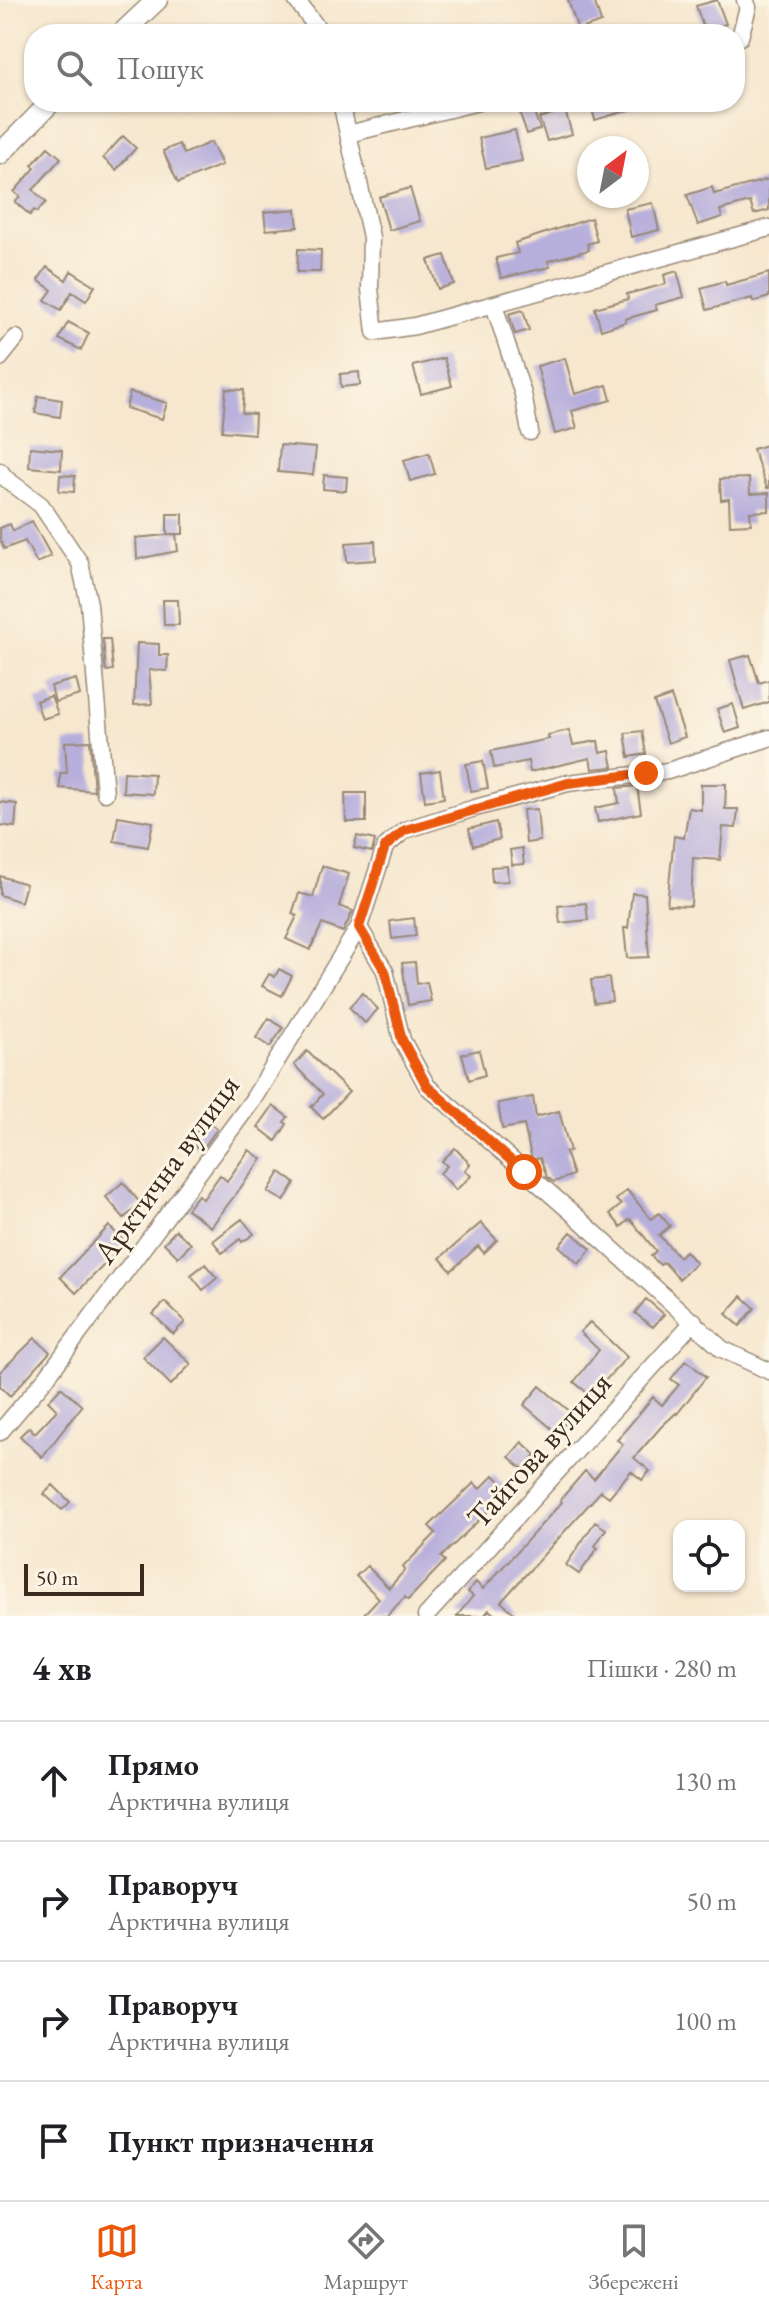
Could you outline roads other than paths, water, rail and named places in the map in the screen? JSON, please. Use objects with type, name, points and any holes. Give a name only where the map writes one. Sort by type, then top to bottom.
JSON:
[{"type":"street","points":[[132,24],[157,0]]},
{"type":"street","points":[[296,0],[314,24]]},
{"type":"street","points":[[743,24],[748,7],[745,0]]},
{"type":"street","points":[[0,154],[41,112]]},
{"type":"street","points":[[343,112],[371,237],[370,289],[375,332],[415,326],[769,228]]},
{"type":"street","points":[[348,134],[437,112]]},
{"type":"street","points":[[494,305],[523,394],[530,432]]},
{"type":"street","points":[[0,358],[16,338]]},
{"type":"street","points":[[0,471],[41,505],[80,563],[89,604],[105,793]]},
{"type":"street","name":"Арктична вулиця","points":[[0,1432],[46,1378],[252,1101],[359,927],[385,847],[405,830],[568,783],[668,771],[769,738]]},
{"type":"street","points":[[359,927],[385,971],[402,1040],[427,1086],[722,1349],[769,1371]]},
{"type":"street","name":"Тайгова вулиця","points":[[426,1616],[694,1321]]}]
